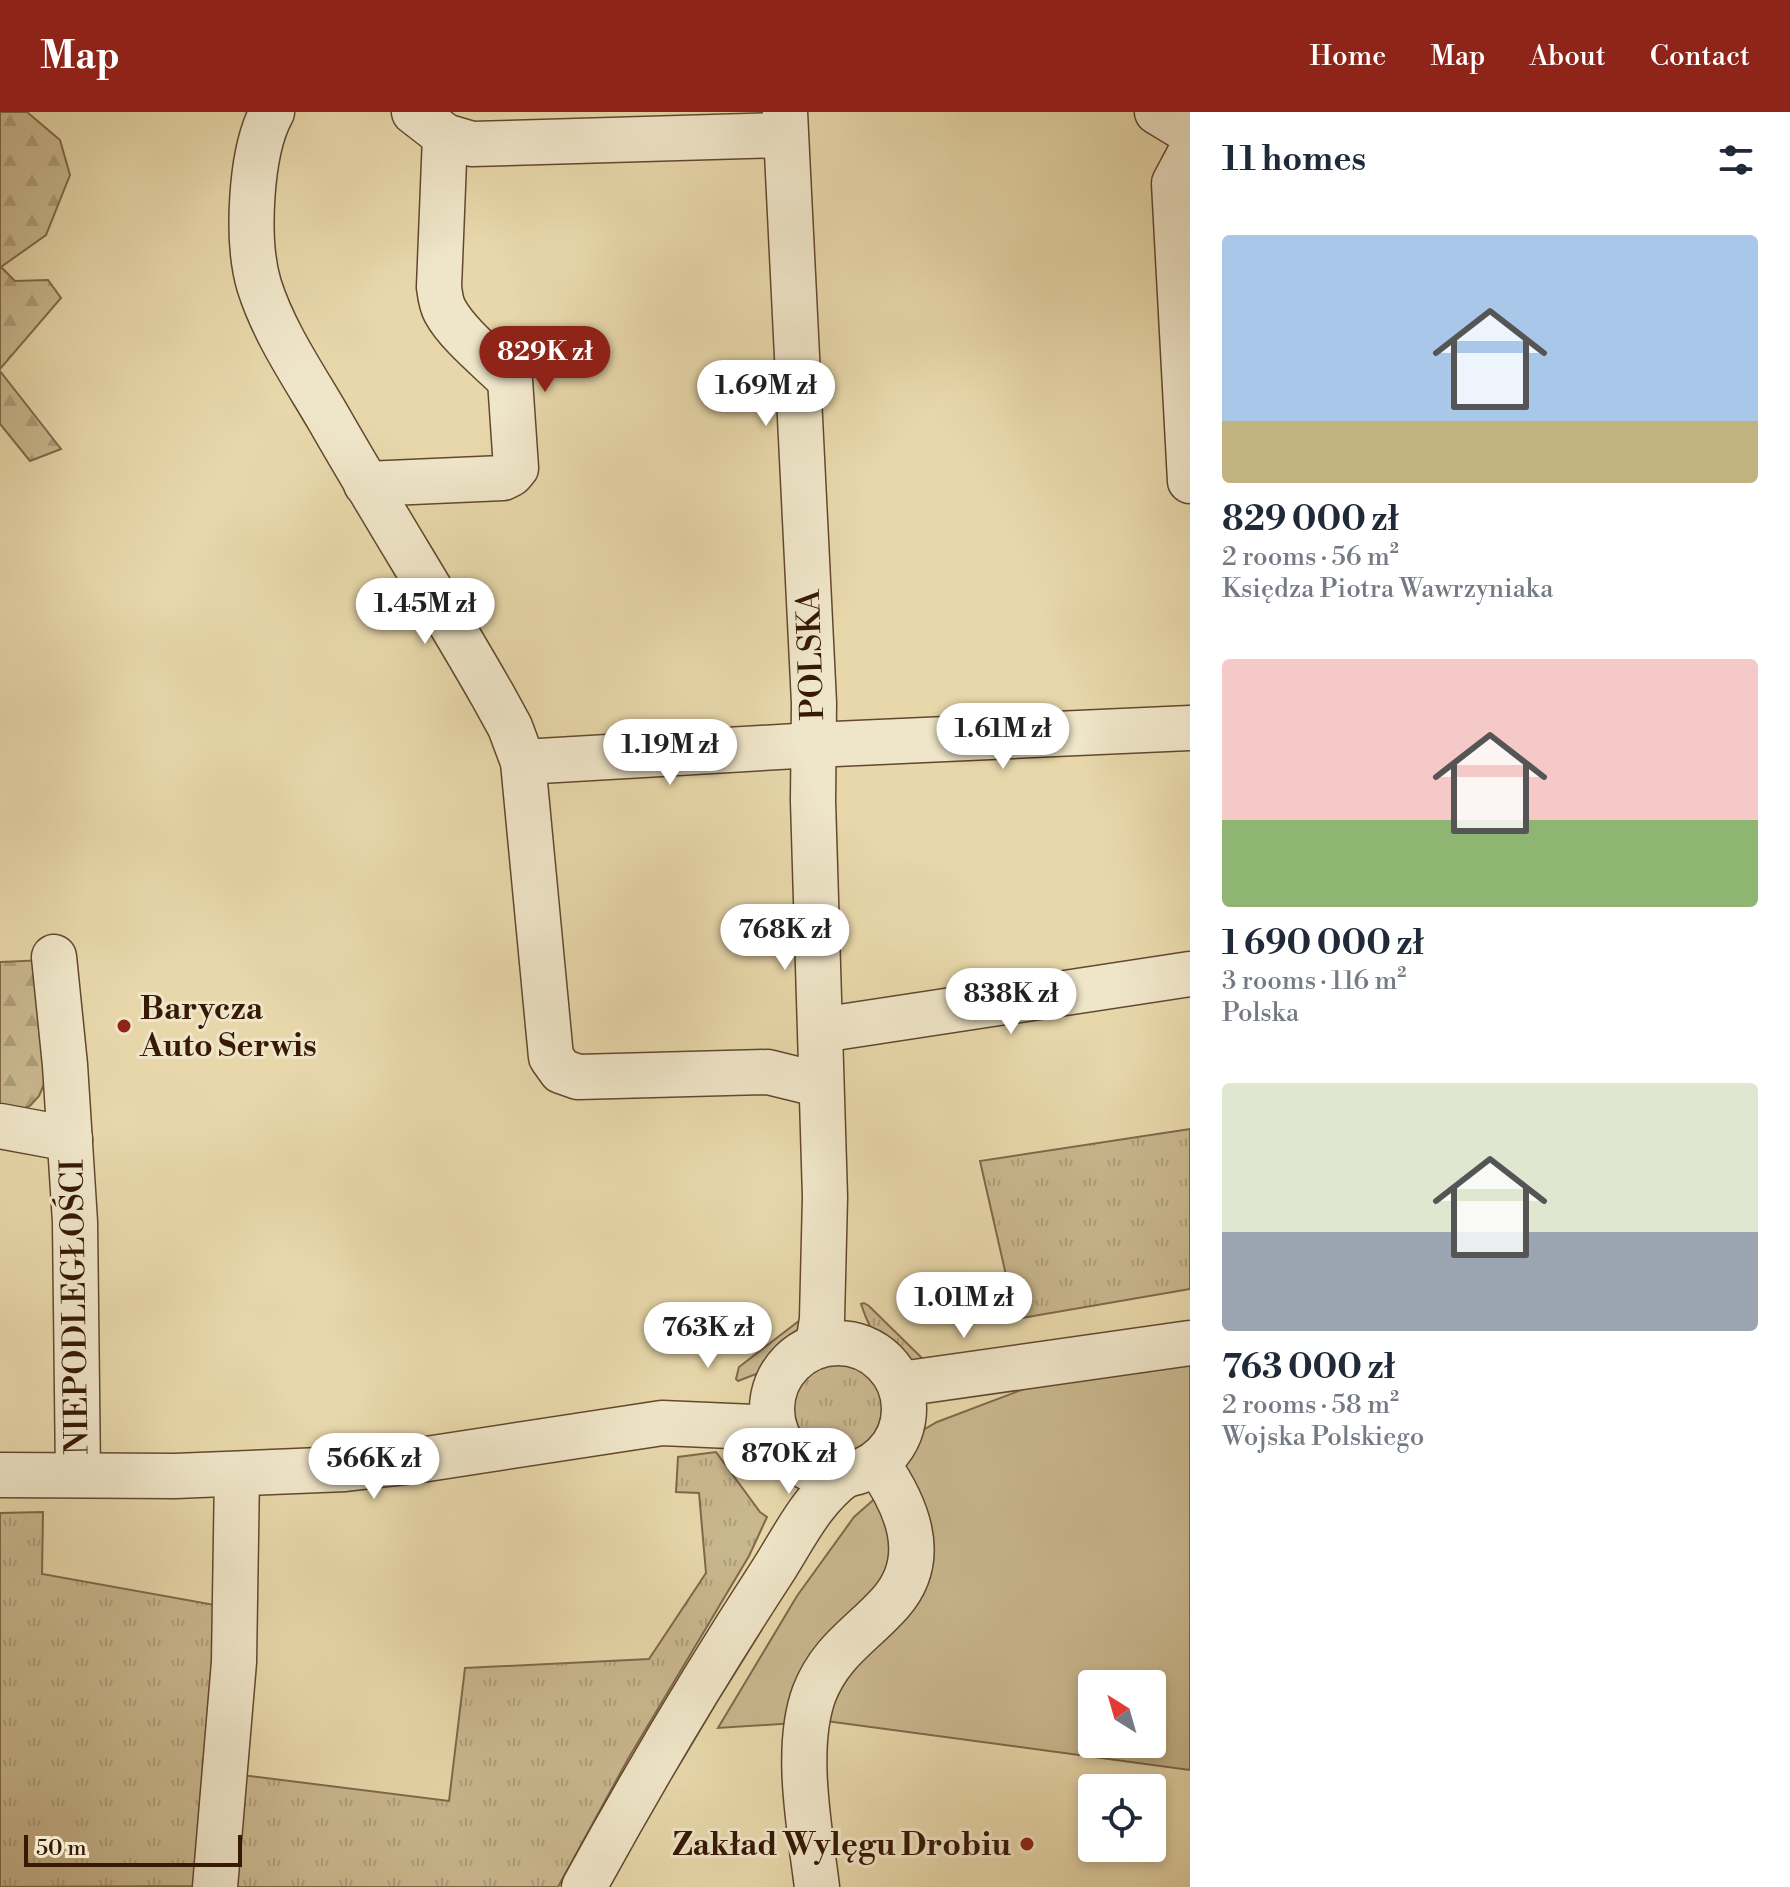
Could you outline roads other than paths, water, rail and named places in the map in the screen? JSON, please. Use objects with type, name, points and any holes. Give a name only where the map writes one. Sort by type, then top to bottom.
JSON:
[{"type":"street","points":[[272,112],[265,125],[255,171],[251,225],[258,282],[273,322],[510,727],[523,762],[551,1057],[561,1071],[578,1077],[768,1072],[821,1085]]},
{"type":"street","points":[[1157,112],[1190,132]]},
{"type":"street","points":[[366,484],[503,478],[516,468],[510,380],[458,327],[446,313],[442,302],[429,124],[472,144],[785,124]]},
{"type":"street","name":"POLSKA","points":[[785,124],[814,703],[825,1197],[822,1319],[818,1345]]},
{"type":"street","points":[[1190,153],[1174,183],[1190,481]]},
{"type":"street","points":[[523,762],[1190,728]]},
{"type":"street","name":"NIEPODLEGŁOŚCI","points":[[54,957],[65,1065],[75,1222],[78,1475]]},
{"type":"street","points":[[821,1030],[1190,974]]},
{"type":"street","name":"NIEPODLEGŁOŚCI","points":[[0,1126],[70,1139]]},
{"type":"street","name":"POLSKA","points":[[825,1197],[835,1247],[857,1318],[888,1369]]},
{"type":"street","points":[[584,1887],[648,1769],[733,1629],[808,1514],[825,1493],[890,1452],[903,1427],[905,1406],[888,1369],[858,1345],[838,1342],[818,1345],[794,1360],[778,1382],[772,1401],[773,1421],[785,1448],[763,1561],[733,1629]]},
{"type":"street","points":[[888,1369],[1037,1366],[1190,1343]]},
{"type":"street","points":[[903,1427],[924,1413],[1037,1366]]},
{"type":"street","points":[[0,1475],[237,1474],[373,1467],[662,1423],[778,1382]]},
{"type":"street","points":[[662,1423],[754,1427],[806,1467],[825,1474],[861,1469],[897,1494],[907,1516],[912,1549],[900,1590],[829,1663],[813,1696],[806,1721],[805,1785],[817,1887]]},
{"type":"street","points":[[215,1887],[234,1662],[237,1474]]},
{"type":"place","name":"Barycza Auto Serwis","points":[[124,1026]]},
{"type":"place","name":"Zakład Wylęgu Drobiu","points":[[1027,1844]]}]
